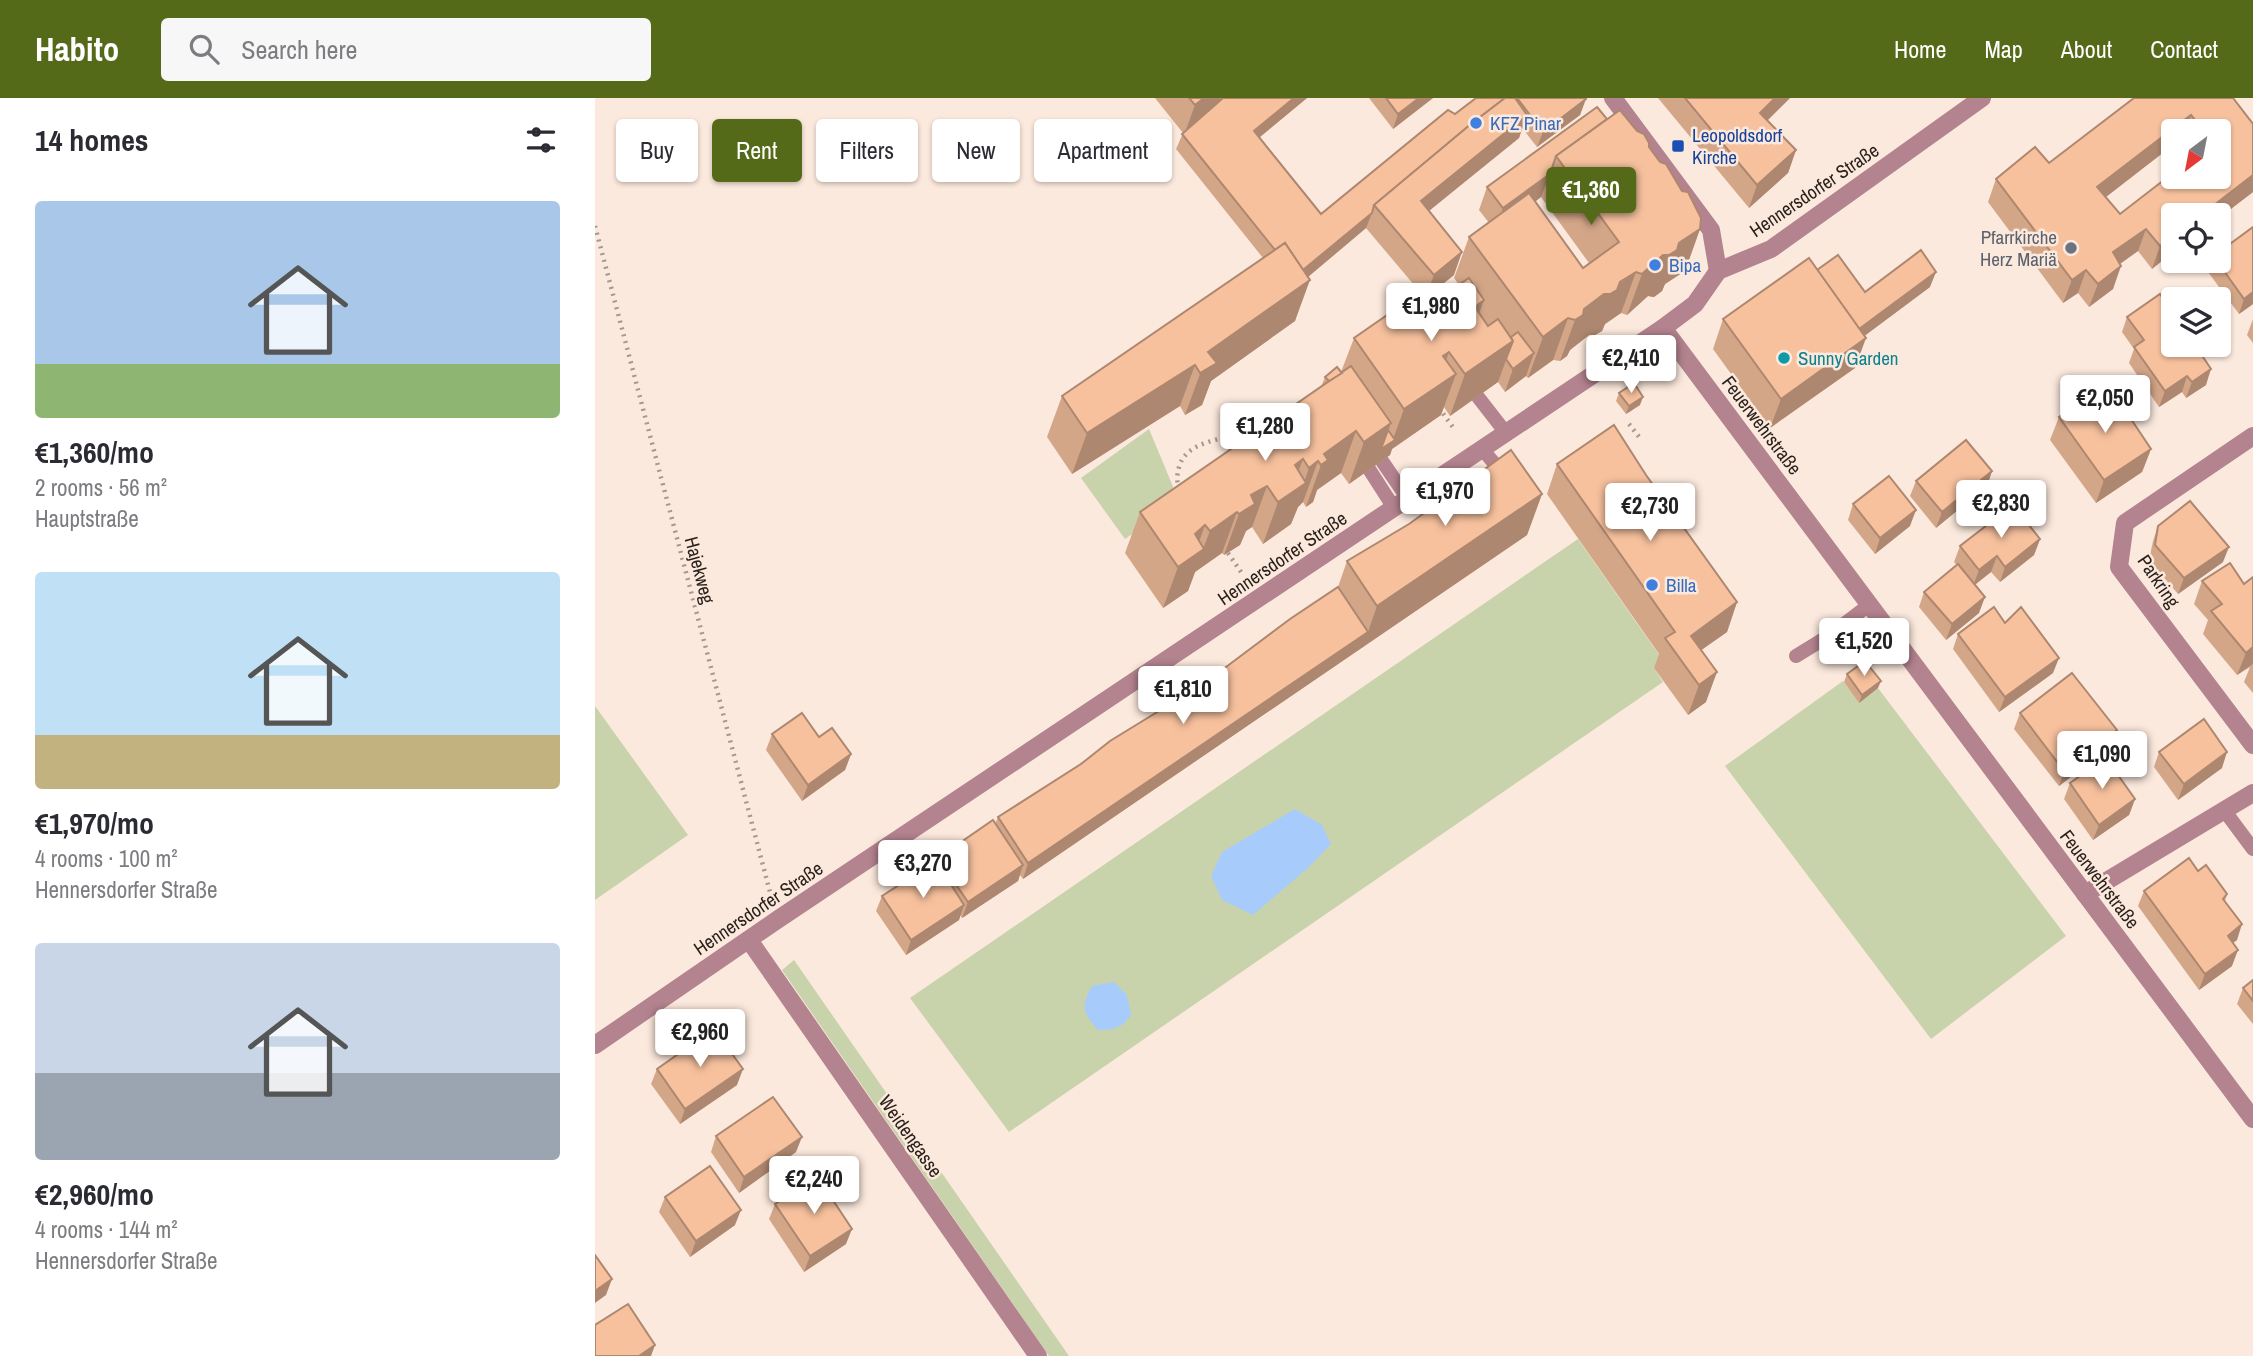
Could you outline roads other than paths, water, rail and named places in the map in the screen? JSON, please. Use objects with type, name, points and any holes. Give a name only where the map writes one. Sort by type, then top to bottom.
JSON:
[{"type":"street","points":[[1613,98],[1711,230],[1718,271]]},
{"type":"street","name":"Hennersdorfer Straße","points":[[595,1045],[777,920],[1663,328],[1695,304],[1718,271],[1771,249],[1982,98]]},
{"type":"street","name":"Feuerwehrstraße","points":[[1663,328],[2252,1117]]},
{"type":"street","name":"Parkring","points":[[2253,436],[2125,523],[2119,567],[2253,745]]},
{"type":"street","points":[[2085,894],[2253,793]]},
{"type":"street","name":"Weidengasse","points":[[749,940],[1038,1356]]},
{"type":"lane","points":[[1478,397],[1506,433]]},
{"type":"lane","points":[[1482,449],[1513,486]]},
{"type":"lane","points":[[1382,461],[1401,503]]},
{"type":"lane","points":[[1369,469],[1401,503]]},
{"type":"lane","points":[[1796,656],[1827,637],[1869,605]]},
{"type":"lane","points":[[2224,810],[2253,849]]},
{"type":"water","points":[[1295,809],[1322,825],[1331,844],[1309,867],[1253,915],[1222,900],[1211,876],[1222,852]]},
{"type":"water","points":[[1114,982],[1127,995],[1131,1015],[1117,1027],[1098,1030],[1086,1014],[1086,999],[1092,986]]},
{"type":"place","name":"KFZ Pinar","points":[[1476,123]]},
{"type":"place","name":"Leopoldsdorf Kirche","points":[[1678,146]]},
{"type":"place","name":"Pfarrkirche Herz Mariä","points":[[2071,248]]},
{"type":"place","name":"Bipa","points":[[1655,265]]},
{"type":"place","name":"Sunny Garden","points":[[1784,358]]},
{"type":"place","name":"Billa","points":[[1652,585]]}]
